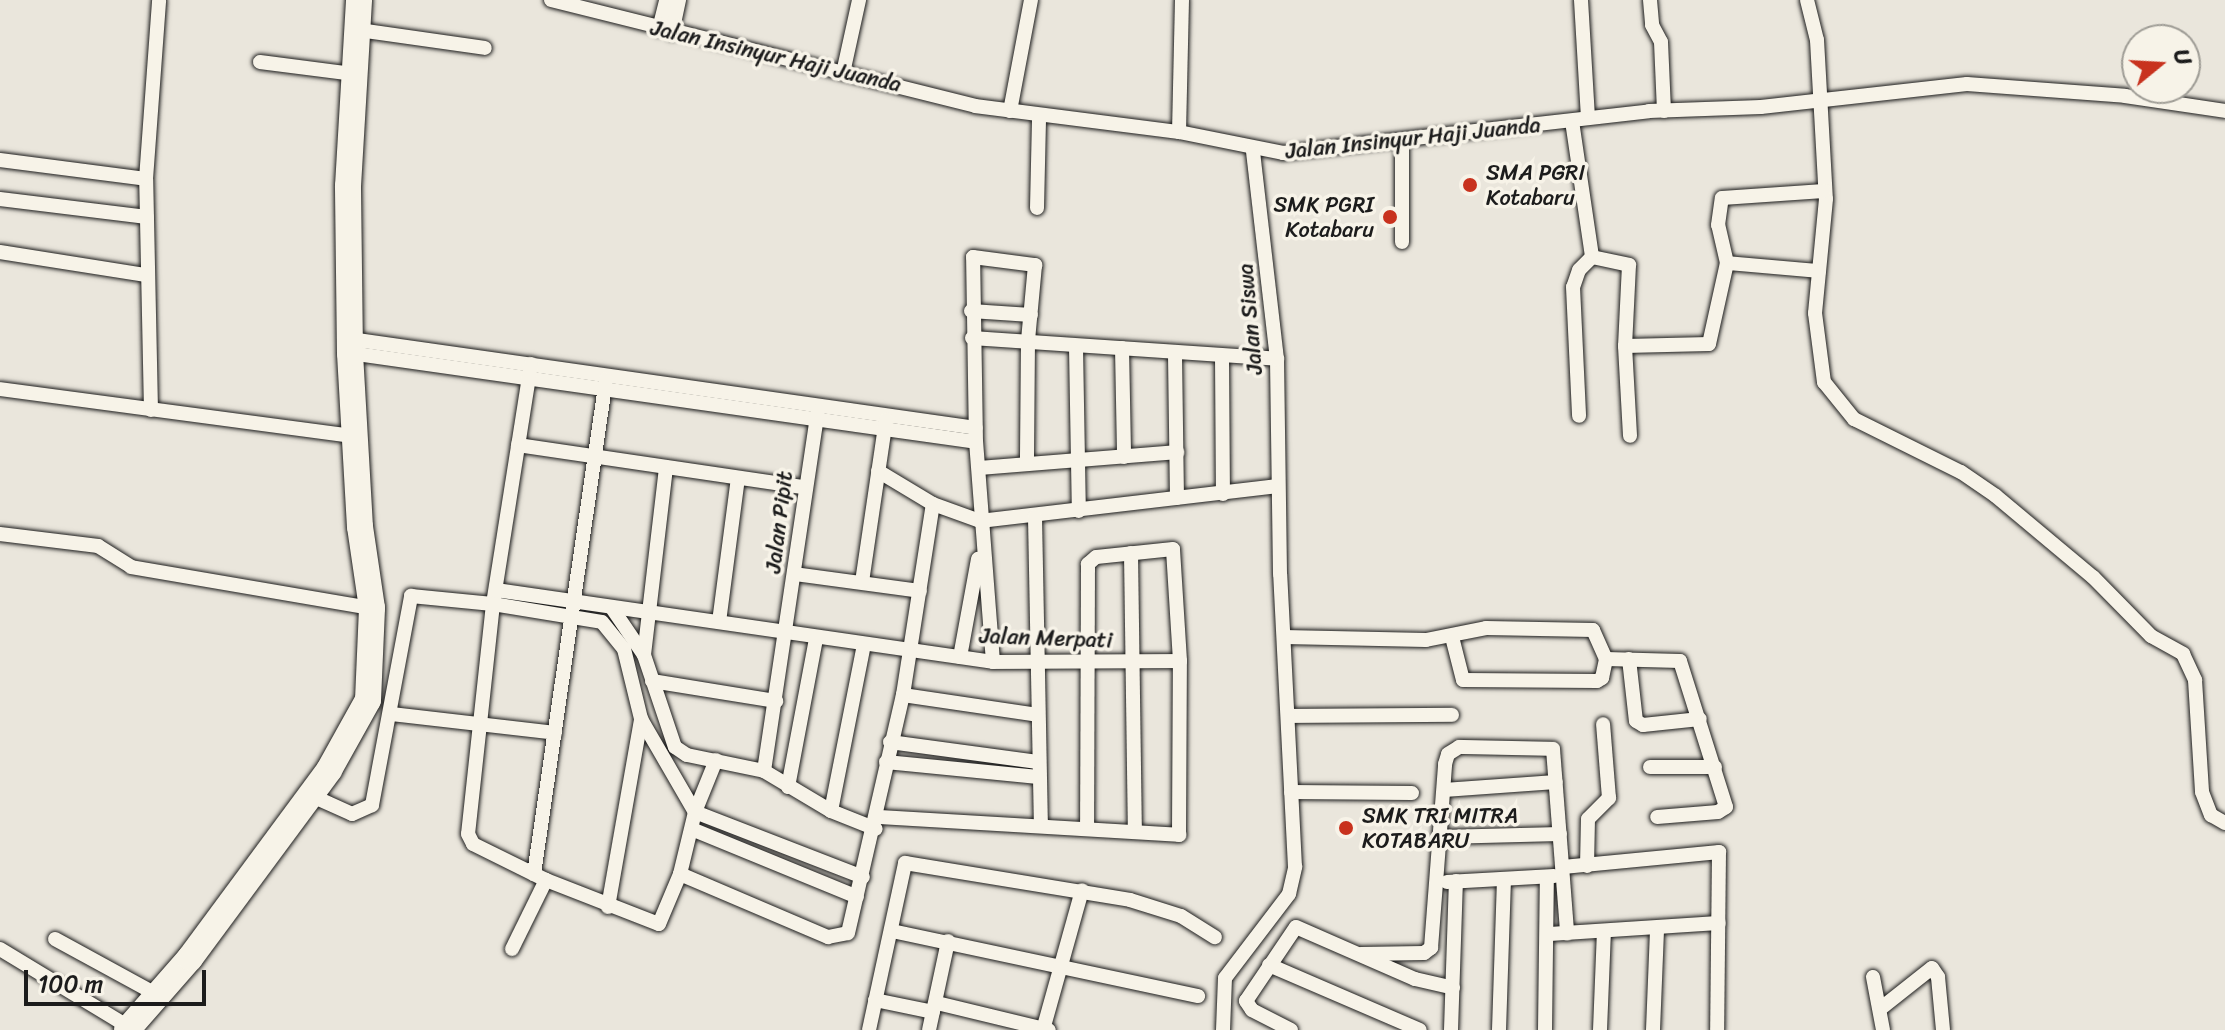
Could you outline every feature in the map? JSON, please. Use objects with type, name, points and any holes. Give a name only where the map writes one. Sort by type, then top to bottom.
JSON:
[{"type":"highway","points":[[134,1029],[310,795],[365,711],[372,608],[353,436],[348,186],[359,0]]},
{"type":"highway","points":[[134,1029],[156,994],[190,958]]},
{"type":"street","points":[[151,410],[146,179],[159,0]]},
{"type":"street","name":"Jalan Insinyur Haji Juanda","points":[[551,0],[666,31],[1039,117],[1179,132],[1253,150],[1302,154],[1588,118],[1817,101],[1977,84],[2125,96],[2225,111]]},
{"type":"street","points":[[666,0],[666,31]]},
{"type":"street","points":[[666,31],[679,0]]},
{"type":"street","points":[[843,73],[859,0]]},
{"type":"street","points":[[1010,111],[1031,0]]},
{"type":"street","points":[[1179,132],[1182,0]]},
{"type":"street","points":[[1581,0],[1588,118]]},
{"type":"street","points":[[1650,0],[1652,25],[1661,42],[1664,111]]},
{"type":"street","points":[[1807,0],[1817,40],[1817,101],[1824,191],[1815,313],[1818,368],[1854,419],[1961,472],[1996,496],[2093,577],[2151,636],[2183,654],[2195,680],[2202,792],[2211,815],[2225,822]]},
{"type":"street","points":[[359,30],[485,48]]},
{"type":"street","points":[[260,62],[354,74]]},
{"type":"street","points":[[1037,208],[1039,117]]},
{"type":"street","points":[[1572,121],[1592,257]]},
{"type":"street","points":[[1402,142],[1402,242]]},
{"type":"street","name":"Jalan Siswa","points":[[1223,1030],[1225,978],[1293,883],[1278,486],[1277,359],[1253,150]]},
{"type":"street","points":[[0,160],[146,179]]},
{"type":"street","points":[[1625,346],[1709,344],[1727,263],[1718,225],[1722,198],[1824,191]]},
{"type":"street","points":[[0,199],[147,217]]},
{"type":"street","points":[[0,252],[146,275]]},
{"type":"street","points":[[993,662],[980,521],[971,311],[970,261],[978,257],[1034,264],[1028,341],[1027,464]]},
{"type":"street","points":[[1592,257],[1628,264],[1625,346],[1630,436]]},
{"type":"street","points":[[1579,416],[1573,287],[1579,270],[1592,257]]},
{"type":"street","points":[[1727,263],[1819,271]]},
{"type":"street","points":[[971,311],[1031,315]]},
{"type":"street","points":[[972,338],[1122,348],[1175,355],[1277,359]]},
{"type":"street","points":[[350,346],[976,435]]},
{"type":"street","points":[[1076,347],[1079,511]]},
{"type":"street","points":[[1122,348],[1124,457]]},
{"type":"street","points":[[1175,355],[1177,498]]},
{"type":"street","points":[[1222,357],[1223,494]]},
{"type":"street","points":[[530,371],[495,597],[478,724],[468,834],[473,844],[540,877],[608,907],[659,924],[680,874],[694,830],[695,812],[716,760]]},
{"type":"street","points":[[512,949],[540,877],[555,733],[606,382]]},
{"type":"street","points":[[0,389],[353,436]]},
{"type":"street","name":"Jalan Pipit","points":[[764,771],[788,631],[804,487],[818,412]]},
{"type":"street","points":[[862,582],[885,423]]},
{"type":"street","points":[[518,445],[804,487]]},
{"type":"street","points":[[980,468],[1077,463],[1177,452]]},
{"type":"street","points":[[644,655],[666,467]]},
{"type":"street","points":[[878,471],[933,504],[980,521],[1035,517],[1278,486]]},
{"type":"street","points":[[719,622],[738,478]]},
{"type":"street","points":[[680,874],[828,937],[848,933],[877,823],[890,742],[903,695],[933,504]]},
{"type":"street","points":[[1035,517],[1041,825]]},
{"type":"street","points":[[0,534],[98,546],[131,567],[372,608]]},
{"type":"street","points":[[960,657],[982,540]]},
{"type":"street","points":[[1131,553],[1135,663],[1135,832]]},
{"type":"street","points":[[612,608],[644,655],[675,747],[764,771],[831,811],[877,823],[1041,825],[1173,837],[1180,832],[1180,661],[1176,553],[1096,557],[1088,564],[1087,828]]},
{"type":"street","points":[[795,574],[920,591]]},
{"type":"street","points":[[310,795],[352,814],[369,810],[392,714],[411,596],[495,597],[574,610],[602,622],[618,638],[641,719],[695,812],[863,877]]},
{"type":"street","name":"Jalan Merpati","points":[[574,610],[612,608],[993,662],[1180,661]]},
{"type":"street","points":[[1284,637],[1452,637],[1486,628],[1593,630],[1606,659],[1602,678],[1597,681],[1463,680],[1452,637]]},
{"type":"street","points":[[788,787],[816,639]]},
{"type":"street","points":[[831,811],[864,644]]},
{"type":"street","points":[[1606,659],[1680,661],[1700,719],[1724,810],[1657,817]]},
{"type":"street","points":[[1629,659],[1636,721],[1643,725],[1700,719]]},
{"type":"street","points":[[652,681],[776,701]]},
{"type":"street","points":[[903,695],[1038,715]]},
{"type":"street","points":[[392,714],[555,733]]},
{"type":"street","points":[[1289,716],[1452,715]]},
{"type":"street","points":[[608,907],[641,719]]},
{"type":"street","points":[[1587,866],[1588,819],[1609,798],[1603,724]]},
{"type":"street","points":[[890,742],[1038,769]]},
{"type":"street","points":[[1361,954],[1429,951],[1439,882],[1446,758],[1459,747],[1550,747],[1556,782],[1567,933]]},
{"type":"street","points":[[886,762],[1038,769]]},
{"type":"street","points":[[1650,767],[1715,767]]},
{"type":"street","points":[[1444,790],[1556,782]]},
{"type":"street","points":[[1291,792],[1412,793]]},
{"type":"street","points":[[694,830],[857,897]]},
{"type":"street","points":[[1442,837],[1560,834]]},
{"type":"street","points":[[1439,882],[1547,877],[1587,866],[1717,851],[1717,1030]]},
{"type":"street","points":[[869,1030],[905,863],[1082,890],[1181,916],[1215,937]]},
{"type":"street","points":[[1545,1030],[1549,934],[1547,877]]},
{"type":"street","points":[[1451,1030],[1456,881]]},
{"type":"street","points":[[1499,1030],[1504,881]]},
{"type":"street","points":[[875,1000],[935,1008],[1045,1030],[1082,890]]},
{"type":"street","points":[[1549,934],[1719,923]]},
{"type":"street","points":[[1291,1030],[1247,1004],[1296,927],[1415,979],[1453,988]]},
{"type":"street","points":[[1653,1030],[1657,929]]},
{"type":"street","points":[[892,931],[1198,996]]},
{"type":"street","points":[[1600,1030],[1604,932]]},
{"type":"street","points":[[55,939],[156,994]]},
{"type":"street","points":[[929,1030],[948,941]]},
{"type":"street","points":[[0,949],[134,1029]]},
{"type":"street","points":[[1269,965],[1420,1030]]},
{"type":"street","points":[[1880,1009],[1933,969],[1943,1030]]},
{"type":"street","points":[[1873,977],[1883,1030]]},
{"type":"place","name":"SMA PGRI Kotabaru","points":[[1470,185]]},
{"type":"place","name":"SMK PGRI Kotabaru","points":[[1390,217]]},
{"type":"place","name":"SMK TRI MITRA KOTABARU","points":[[1346,828]]}]
